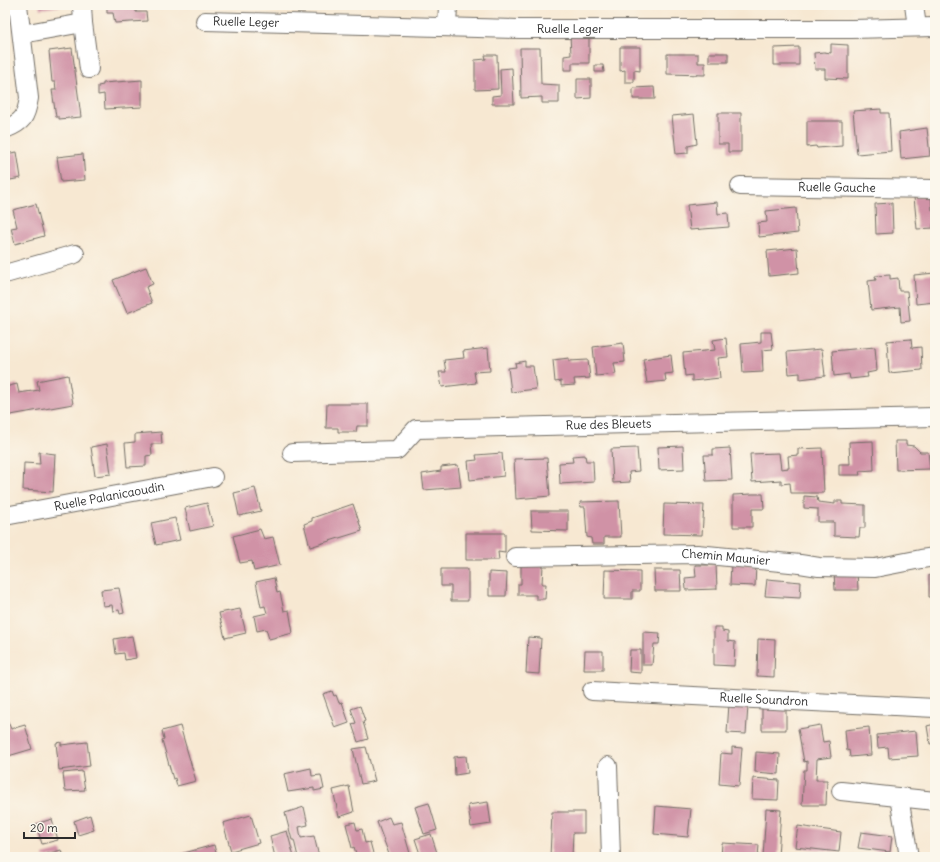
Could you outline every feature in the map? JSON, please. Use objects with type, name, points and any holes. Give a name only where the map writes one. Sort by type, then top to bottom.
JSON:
[{"type":"street","points":[[5,129],[20,122],[26,113],[29,98],[18,5]]},
{"type":"street","points":[[82,5],[89,69]]},
{"type":"street","points":[[448,5],[448,27]]},
{"type":"street","points":[[914,5],[917,27]]},
{"type":"street","name":"Ruelle Leger","points":[[206,21],[519,28],[852,29],[935,27]]},
{"type":"street","points":[[22,34],[83,23]]},
{"type":"street","name":"Ruelle Gauche","points":[[740,186],[935,189]]},
{"type":"street","points":[[5,274],[75,254]]},
{"type":"street","name":"Rue des Bleuets","points":[[292,453],[397,450],[416,429],[935,417]]},
{"type":"street","name":"Ruelle Palanicaoudin","points":[[5,516],[213,477]]},
{"type":"street","name":"Chemin Maunier","points":[[515,556],[697,554],[819,567],[875,568],[921,559],[935,558]]},
{"type":"street","name":"Ruelle Soundron","points":[[592,691],[935,708]]},
{"type":"street","points":[[608,766],[612,857]]},
{"type":"street","points":[[841,791],[935,801]]},
{"type":"street","points":[[899,797],[909,857]]},
{"type":"building","points":[[39,5],[63,5],[63,6],[40,9]]},
{"type":"building","points":[[107,5],[136,5],[136,12],[146,12],[147,21],[115,23],[113,13],[107,13]]},
{"type":"building","points":[[570,34],[589,35],[589,63],[572,63],[572,70],[564,70],[564,56],[571,55]]},
{"type":"building","points":[[831,44],[848,45],[848,79],[825,78],[825,69],[815,69],[814,53],[831,53]]},
{"type":"building","points":[[620,47],[640,47],[640,71],[634,70],[634,82],[625,82],[625,70],[620,71]]},
{"type":"building","points":[[799,47],[799,65],[774,65],[774,48]]},
{"type":"building","points":[[72,48],[81,117],[59,119],[59,117],[56,117],[52,90],[56,90],[55,82],[52,82],[49,51]]},
{"type":"building","points":[[520,48],[540,48],[541,84],[559,85],[559,103],[542,103],[542,97],[521,98]]},
{"type":"building","points":[[709,53],[728,53],[728,62],[709,62]]},
{"type":"building","points":[[667,54],[698,54],[698,63],[705,63],[705,75],[667,74]]},
{"type":"building","points":[[485,55],[497,55],[498,89],[475,90],[475,60],[486,59]]},
{"type":"building","points":[[595,65],[603,65],[604,72],[595,72]]},
{"type":"building","points":[[512,68],[514,104],[492,104],[492,96],[501,95],[500,69]]},
{"type":"building","points":[[577,79],[591,79],[591,98],[577,99]]},
{"type":"building","points":[[142,80],[142,107],[105,109],[104,94],[98,95],[98,86],[103,85],[103,83]]},
{"type":"building","points":[[654,87],[655,99],[633,99],[633,88]]},
{"type":"building","points":[[5,90],[9,109],[5,110]]},
{"type":"building","points":[[933,99],[935,99],[935,110],[934,110]]},
{"type":"building","points":[[881,109],[881,113],[889,113],[891,151],[857,154],[853,111]]},
{"type":"building","points":[[718,113],[741,113],[741,152],[728,152],[728,144],[718,144]]},
{"type":"building","points":[[694,114],[697,144],[688,146],[688,153],[676,154],[672,116]]},
{"type":"building","points":[[807,121],[842,121],[842,146],[817,148],[816,146],[807,147]]},
{"type":"building","points":[[927,128],[930,156],[901,159],[899,132]]},
{"type":"building","points":[[17,152],[21,178],[5,181],[5,154]]},
{"type":"building","points":[[83,154],[85,180],[61,182],[57,157]]},
{"type":"building","points":[[931,195],[932,210],[935,210],[935,224],[933,224],[933,228],[917,229],[914,197]]},
{"type":"building","points":[[717,202],[718,214],[728,213],[729,227],[690,230],[687,205]]},
{"type":"building","points":[[892,203],[893,233],[876,234],[875,204]]},
{"type":"building","points":[[36,204],[44,236],[15,244],[11,228],[17,227],[13,210]]},
{"type":"building","points":[[796,208],[798,233],[759,237],[758,223],[767,222],[766,211]]},
{"type":"building","points":[[797,248],[799,273],[769,276],[767,251]]},
{"type":"building","points":[[146,267],[153,284],[146,287],[152,303],[127,313],[113,280]]},
{"type":"building","points":[[935,273],[935,302],[916,304],[914,275]]},
{"type":"building","points":[[890,275],[890,279],[898,278],[899,291],[907,291],[910,321],[901,322],[900,307],[871,310],[868,281],[876,280],[875,276]]},
{"type":"building","points":[[761,332],[771,332],[773,349],[762,350],[763,372],[743,373],[741,344],[761,342]]},
{"type":"building","points":[[726,338],[728,357],[718,358],[720,378],[692,381],[692,375],[685,376],[683,353],[715,350],[713,340]]},
{"type":"building","points":[[911,339],[912,348],[921,347],[922,370],[889,373],[887,341]]},
{"type":"building","points":[[623,343],[625,362],[614,363],[616,374],[596,376],[593,347]]},
{"type":"building","points":[[875,347],[877,371],[867,373],[868,377],[850,379],[849,374],[834,376],[832,351]]},
{"type":"building","points":[[488,348],[490,371],[474,372],[476,383],[442,387],[439,372],[446,372],[444,360],[464,358],[463,351]]},
{"type":"building","points":[[822,349],[825,376],[800,379],[800,373],[789,374],[787,352]]},
{"type":"building","points":[[671,355],[673,373],[665,374],[666,381],[647,383],[643,359]]},
{"type":"building","points":[[569,358],[569,361],[588,360],[590,378],[574,379],[575,385],[561,386],[561,381],[555,382],[553,360]]},
{"type":"building","points":[[525,361],[525,366],[533,366],[536,389],[511,392],[508,368],[516,367],[515,363]]},
{"type":"building","points":[[68,375],[73,404],[5,416],[5,387],[17,384],[19,393],[39,390],[37,381]]},
{"type":"building","points":[[327,404],[368,404],[368,426],[357,426],[356,432],[338,432],[338,428],[326,428]]},
{"type":"building","points":[[161,432],[162,444],[151,444],[152,455],[146,456],[146,466],[127,467],[125,443],[135,442],[135,434]]},
{"type":"building","points":[[873,441],[874,470],[859,471],[860,475],[839,475],[839,464],[850,464],[849,442]]},
{"type":"building","points":[[895,441],[906,441],[906,445],[914,446],[920,452],[928,452],[930,469],[896,470]]},
{"type":"building","points":[[107,444],[111,474],[95,476],[91,447]]},
{"type":"building","points":[[683,446],[684,469],[659,470],[658,447]]},
{"type":"building","points":[[637,448],[639,471],[629,472],[630,482],[613,483],[611,449]]},
{"type":"building","points":[[730,448],[732,480],[706,481],[704,455],[713,455],[713,449]]},
{"type":"building","points":[[822,448],[824,493],[791,493],[790,483],[781,484],[781,480],[752,482],[750,454],[779,453],[781,469],[789,468],[788,456],[798,455],[798,449]]},
{"type":"building","points":[[39,452],[55,454],[53,492],[23,490],[24,463],[40,464]]},
{"type":"building","points":[[502,453],[504,476],[470,480],[468,461],[477,460],[476,455]]},
{"type":"building","points":[[585,455],[586,461],[593,461],[594,482],[560,484],[559,463],[573,462],[572,456]]},
{"type":"building","points":[[547,458],[550,496],[516,499],[514,459]]},
{"type":"building","points":[[458,465],[461,487],[424,490],[422,474],[441,471],[441,467]]},
{"type":"building","points":[[255,488],[261,511],[239,516],[234,493]]},
{"type":"building","points":[[763,494],[764,509],[752,509],[752,527],[733,527],[733,495]]},
{"type":"building","points":[[804,496],[817,497],[818,502],[835,504],[835,501],[842,501],[842,504],[865,505],[865,528],[860,528],[859,537],[834,536],[834,522],[818,522],[818,509],[804,508]]},
{"type":"building","points":[[619,501],[621,537],[604,537],[604,544],[592,544],[591,538],[587,537],[585,507],[581,507],[580,502]]},
{"type":"building","points":[[207,503],[213,526],[190,531],[185,508]]},
{"type":"building","points":[[353,504],[362,531],[310,547],[304,524],[312,521],[312,518]]},
{"type":"building","points":[[664,504],[704,505],[702,535],[663,534]]},
{"type":"building","points":[[531,511],[568,511],[568,531],[532,530]]},
{"type":"building","points":[[175,518],[180,540],[156,545],[151,523]]},
{"type":"building","points":[[260,529],[264,539],[273,537],[280,565],[254,571],[252,561],[240,563],[233,536]]},
{"type":"building","points":[[466,533],[505,533],[505,553],[498,552],[499,560],[466,560]]},
{"type":"building","points":[[731,563],[756,565],[755,586],[730,585]]},
{"type":"building","points":[[521,564],[543,565],[542,584],[546,584],[545,599],[536,599],[536,595],[518,595],[518,584],[521,584]]},
{"type":"building","points":[[695,565],[716,565],[717,589],[686,590],[685,578],[696,577]]},
{"type":"building","points":[[441,569],[468,569],[468,601],[451,601],[451,586],[441,586]]},
{"type":"building","points":[[605,570],[640,571],[640,591],[632,591],[632,599],[604,599]]},
{"type":"building","points":[[654,570],[680,570],[681,591],[655,591]]},
{"type":"building","points":[[834,570],[857,570],[858,590],[835,590]]},
{"type":"building","points":[[489,572],[507,573],[506,596],[489,596]]},
{"type":"building","points":[[929,575],[935,575],[935,597],[929,597]]},
{"type":"building","points":[[274,578],[277,593],[280,592],[284,611],[289,610],[293,633],[269,639],[266,629],[257,631],[254,616],[267,613],[265,606],[261,607],[256,582]]},
{"type":"building","points":[[767,579],[801,582],[800,598],[765,596]]},
{"type":"building","points":[[119,588],[124,613],[120,614],[119,610],[113,611],[112,605],[103,606],[101,590]]},
{"type":"building","points":[[240,609],[246,633],[225,638],[219,613]]},
{"type":"building","points":[[714,627],[722,627],[722,631],[728,632],[728,641],[735,642],[734,666],[714,665]]},
{"type":"building","points":[[643,632],[660,633],[659,644],[654,644],[652,665],[643,665]]},
{"type":"building","points":[[132,636],[136,658],[125,660],[124,653],[116,654],[114,639]]},
{"type":"building","points":[[528,637],[541,638],[539,674],[526,673]]},
{"type":"building","points":[[758,639],[775,640],[774,677],[757,676]]},
{"type":"building","points":[[630,650],[641,650],[641,673],[629,672]]},
{"type":"building","points":[[585,651],[603,651],[603,670],[584,670]]},
{"type":"building","points":[[332,691],[334,696],[336,695],[339,703],[342,702],[349,723],[335,728],[323,694]]},
{"type":"building","points":[[762,703],[786,704],[786,730],[762,730]]},
{"type":"building","points":[[729,704],[748,706],[746,734],[727,733]]},
{"type":"building","points":[[360,706],[365,721],[363,722],[368,739],[358,742],[352,724],[356,723],[351,709]]},
{"type":"building","points":[[5,717],[11,729],[25,725],[32,749],[5,757]]},
{"type":"building","points":[[935,724],[935,743],[930,744],[927,726]]},
{"type":"building","points":[[820,725],[823,742],[829,741],[831,757],[817,759],[816,780],[827,780],[826,805],[802,805],[804,770],[807,770],[807,761],[804,762],[798,729]]},
{"type":"building","points":[[180,726],[196,781],[177,786],[175,778],[173,779],[162,740],[164,739],[162,731]]},
{"type":"building","points":[[869,727],[871,755],[850,757],[849,750],[847,751],[845,730]]},
{"type":"building","points":[[916,731],[918,756],[889,758],[888,747],[878,748],[877,735]]},
{"type":"building","points":[[61,742],[61,745],[87,742],[90,766],[59,770],[56,743]]},
{"type":"building","points":[[366,747],[375,781],[361,784],[353,749]]},
{"type":"building","points":[[732,747],[742,748],[739,786],[719,784],[721,753],[732,754]]},
{"type":"building","points":[[756,752],[780,754],[779,774],[755,772]]},
{"type":"building","points":[[466,756],[468,773],[455,775],[454,757]]},
{"type":"building","points":[[311,768],[312,776],[321,775],[324,789],[314,791],[314,788],[288,792],[284,774]]},
{"type":"building","points":[[82,771],[85,790],[65,791],[63,773]]},
{"type":"building","points":[[753,778],[779,780],[778,800],[752,799]]},
{"type":"building","points":[[349,786],[354,812],[339,817],[333,790]]},
{"type":"building","points":[[488,802],[491,824],[471,827],[468,805]]},
{"type":"building","points":[[429,803],[437,830],[424,834],[415,807]]},
{"type":"building","points":[[656,806],[691,809],[688,837],[654,834]]},
{"type":"building","points":[[304,807],[308,825],[299,827],[301,838],[314,836],[319,857],[298,857],[294,840],[292,840],[285,813]]},
{"type":"building","points":[[766,809],[781,810],[778,857],[763,857]]},
{"type":"building","points":[[552,812],[584,812],[584,833],[573,833],[572,857],[550,857]]},
{"type":"building","points":[[90,815],[94,830],[78,835],[74,821]]},
{"type":"building","points":[[251,815],[259,843],[231,851],[223,823]]},
{"type":"building","points":[[389,817],[392,824],[401,822],[411,857],[390,857],[377,822]]},
{"type":"building","points":[[52,819],[58,840],[42,844],[36,824]]},
{"type":"building","points":[[355,822],[357,830],[362,829],[365,843],[370,842],[374,857],[357,857],[354,847],[352,848],[346,824]]},
{"type":"building","points":[[798,826],[841,832],[839,852],[795,847]]},
{"type":"building","points":[[287,831],[294,857],[275,857],[270,836]]},
{"type":"building","points":[[861,832],[892,836],[890,852],[858,848]]},
{"type":"building","points":[[431,834],[438,856],[421,857],[415,839]]},
{"type":"building","points":[[722,843],[759,845],[758,857],[721,857]]},
{"type":"building","points":[[214,845],[217,857],[181,857],[180,854]]},
{"type":"building","points":[[7,850],[9,857],[5,857],[5,851]]},
{"type":"building","points":[[61,850],[63,857],[43,857],[43,855]]},
{"type":"building","points":[[229,853],[230,857],[222,857],[221,855]]}]
